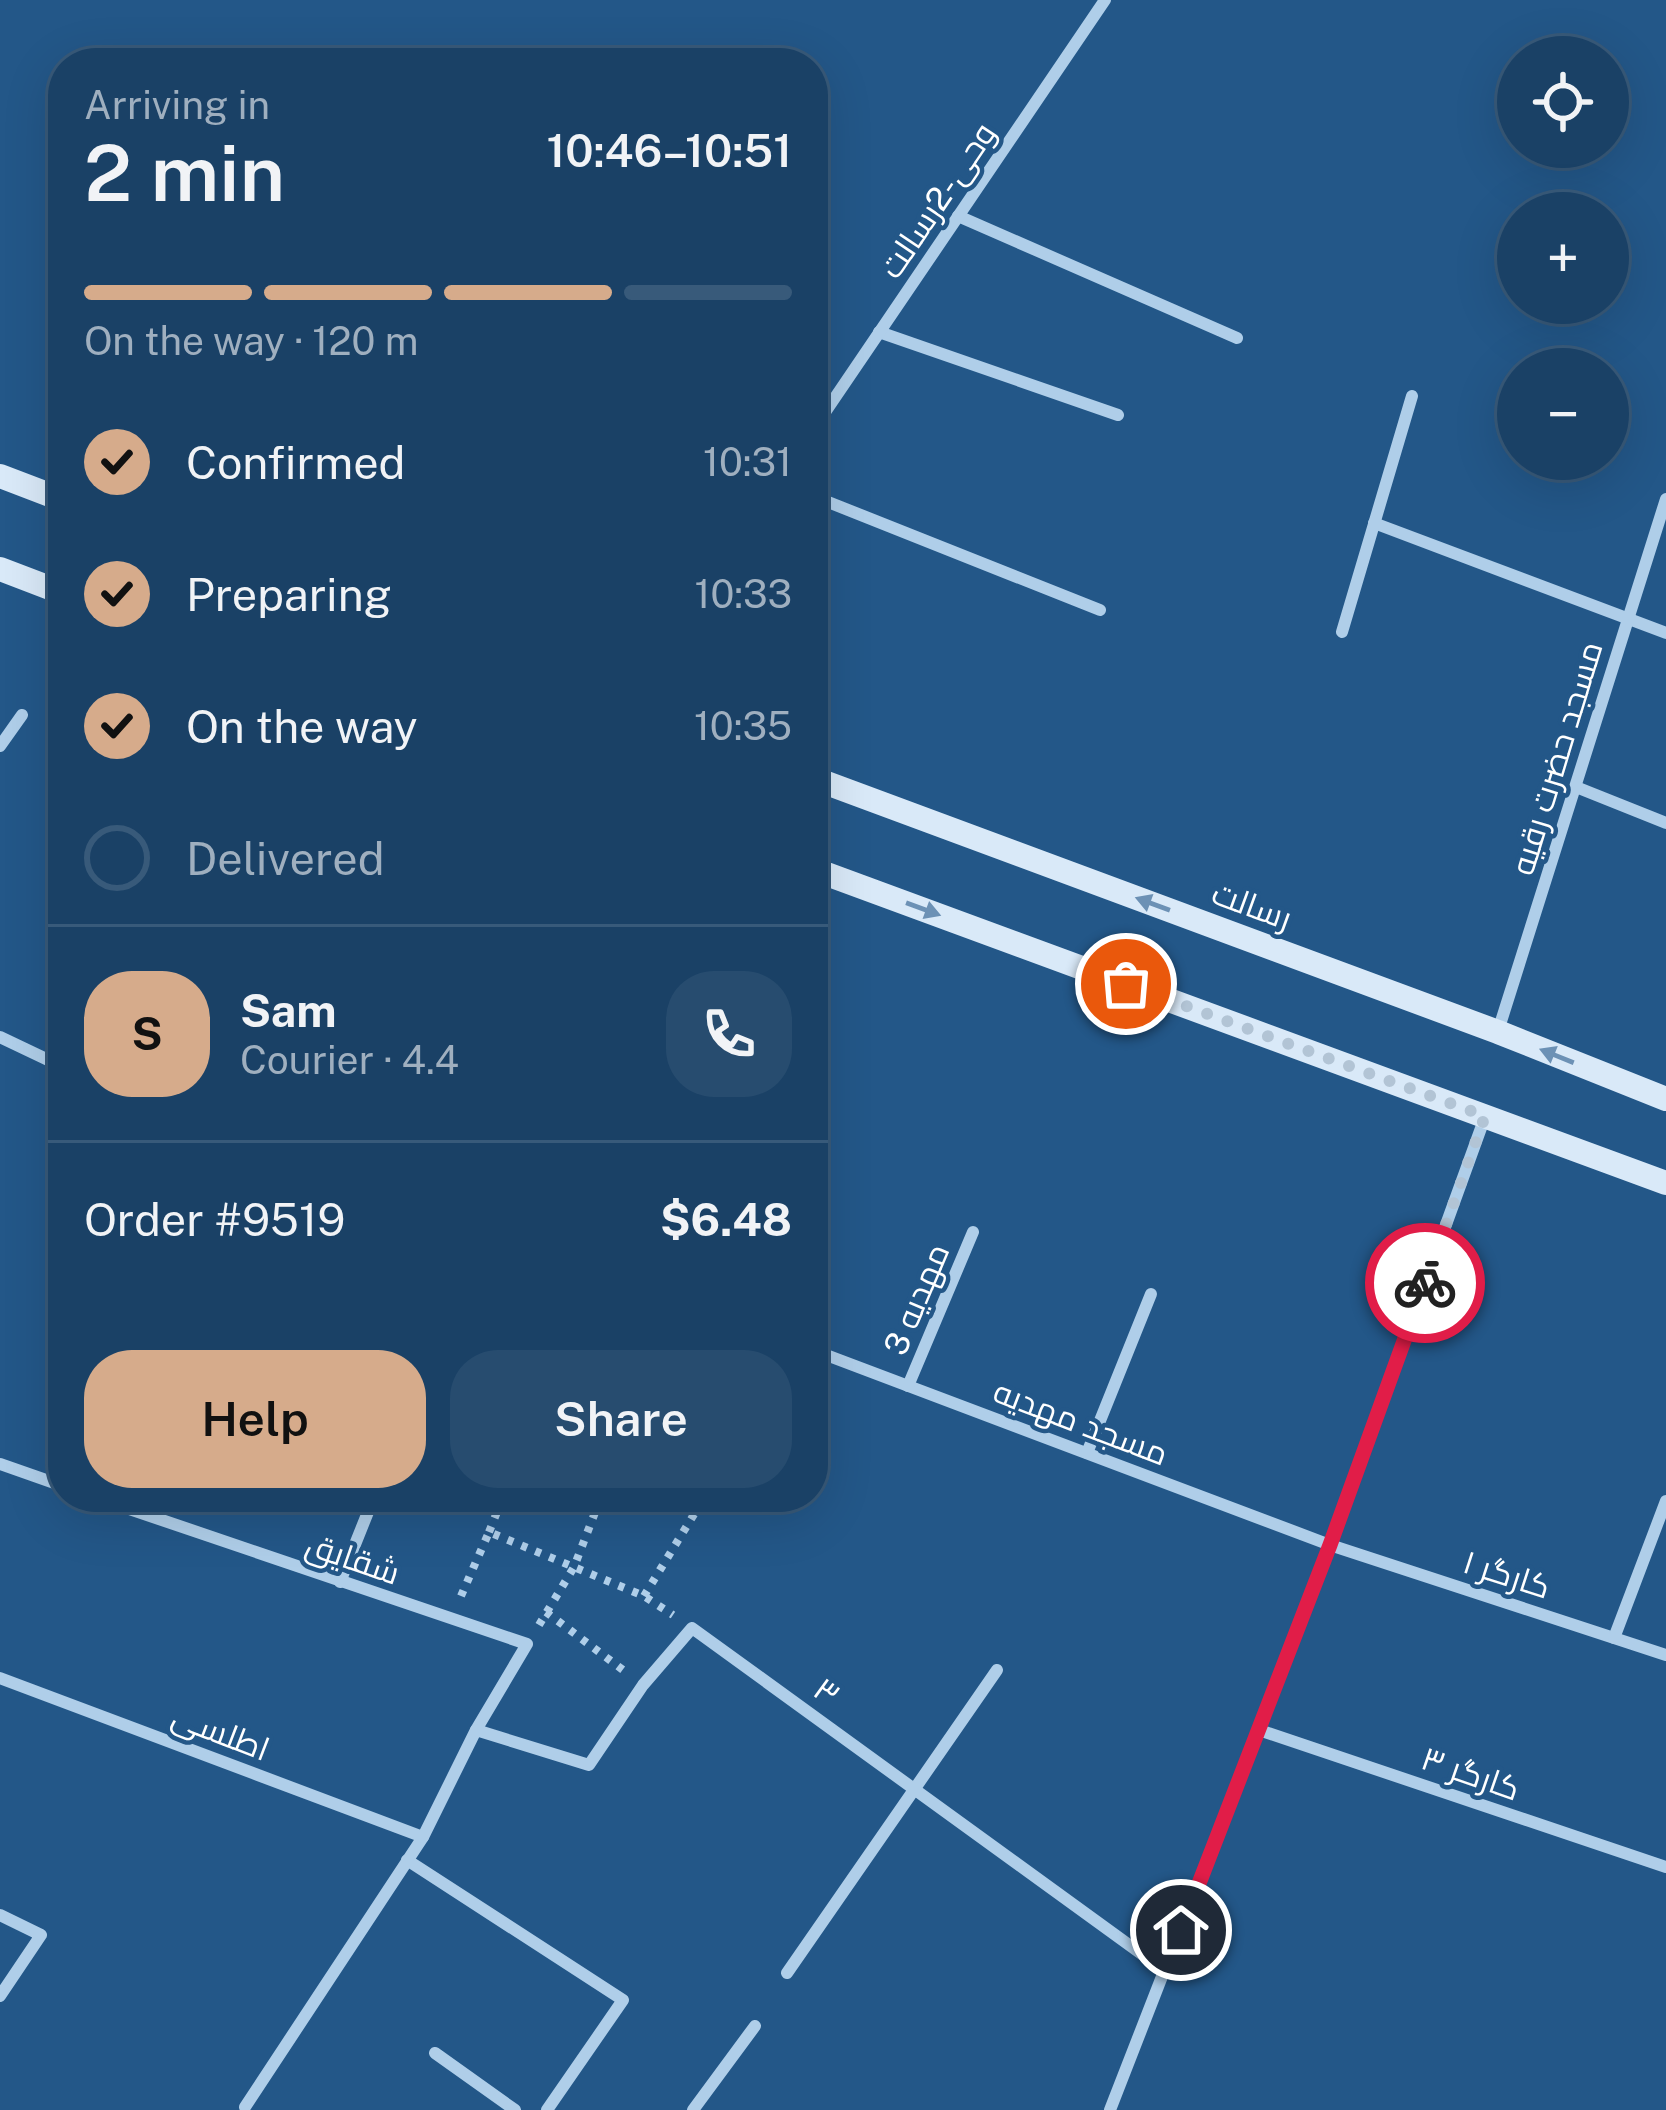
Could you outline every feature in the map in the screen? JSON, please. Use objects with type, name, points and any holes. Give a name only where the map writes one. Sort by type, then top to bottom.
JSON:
[{"type":"main road","points":[[0,476],[48,494]]},
{"type":"main road","points":[[0,569],[48,587]]},
{"type":"main road","name":"رسالت","points":[[828,784],[1666,1099]]},
{"type":"main road","points":[[828,874],[1666,1183]]},
{"type":"street","name":"وحی-2رسالت","points":[[828,408],[1105,0]]},
{"type":"street","points":[[958,216],[1237,338]]},
{"type":"street","points":[[880,332],[1118,415]]},
{"type":"street","points":[[1342,632],[1412,396]]},
{"type":"street","name":"مسجد حضرت رقیه","points":[[1498,1032],[1666,500]]},
{"type":"street","points":[[828,502],[1100,610]]},
{"type":"street","points":[[1374,523],[1666,633]]},
{"type":"street","points":[[0,746],[22,715]]},
{"type":"street","points":[[1576,787],[1666,823]]},
{"type":"street","points":[[0,1037],[48,1060]]},
{"type":"street","points":[[1112,2110],[1330,1545],[1485,1116]]},
{"type":"street","name":"مهدیه 3","points":[[908,1386],[974,1232]]},
{"type":"street","points":[[1087,1454],[1151,1294]]},
{"type":"street","name":"مسجد مهدیه","points":[[828,1357],[1330,1545]]},
{"type":"street","points":[[0,1464],[48,1481]]},
{"type":"street","points":[[1614,1638],[1666,1501]]},
{"type":"street","name":"شقایق","points":[[137,1512],[527,1644]]},
{"type":"street","points":[[340,1582],[368,1512]]},
{"type":"street","name":"کارگر ۱","points":[[1330,1545],[1666,1655]]},
{"type":"street","points":[[476,1730],[589,1765],[643,1685],[692,1628]]},
{"type":"street","name":"۳","points":[[692,1628],[1165,1970]]},
{"type":"street","points":[[246,2109],[423,1837],[476,1730],[527,1644]]},
{"type":"street","points":[[787,1973],[997,1670]]},
{"type":"street","name":"اطلسی","points":[[0,1678],[423,1837]]},
{"type":"street","name":"کارگر ۳","points":[[1259,1730],[1666,1867]]},
{"type":"street","points":[[407,1860],[622,2000],[547,2110]]},
{"type":"street","points":[[0,1915],[41,1936],[0,1996]]},
{"type":"street","points":[[693,2110],[755,2026]]},
{"type":"street","points":[[435,2054],[515,2110]]},
{"type":"path","points":[[451,1620],[497,1512]]},
{"type":"path","points":[[527,1644],[574,1567],[595,1512]]},
{"type":"path","points":[[644,1596],[695,1512]]},
{"type":"path","points":[[489,1532],[644,1596],[692,1628]]},
{"type":"path","points":[[546,1612],[643,1685]]},
{"type":"way so far","points":[[1126,984],[1485,1116],[1425,1283]]},
{"type":"route","points":[[1181,1930],[1425,1283]]}]
